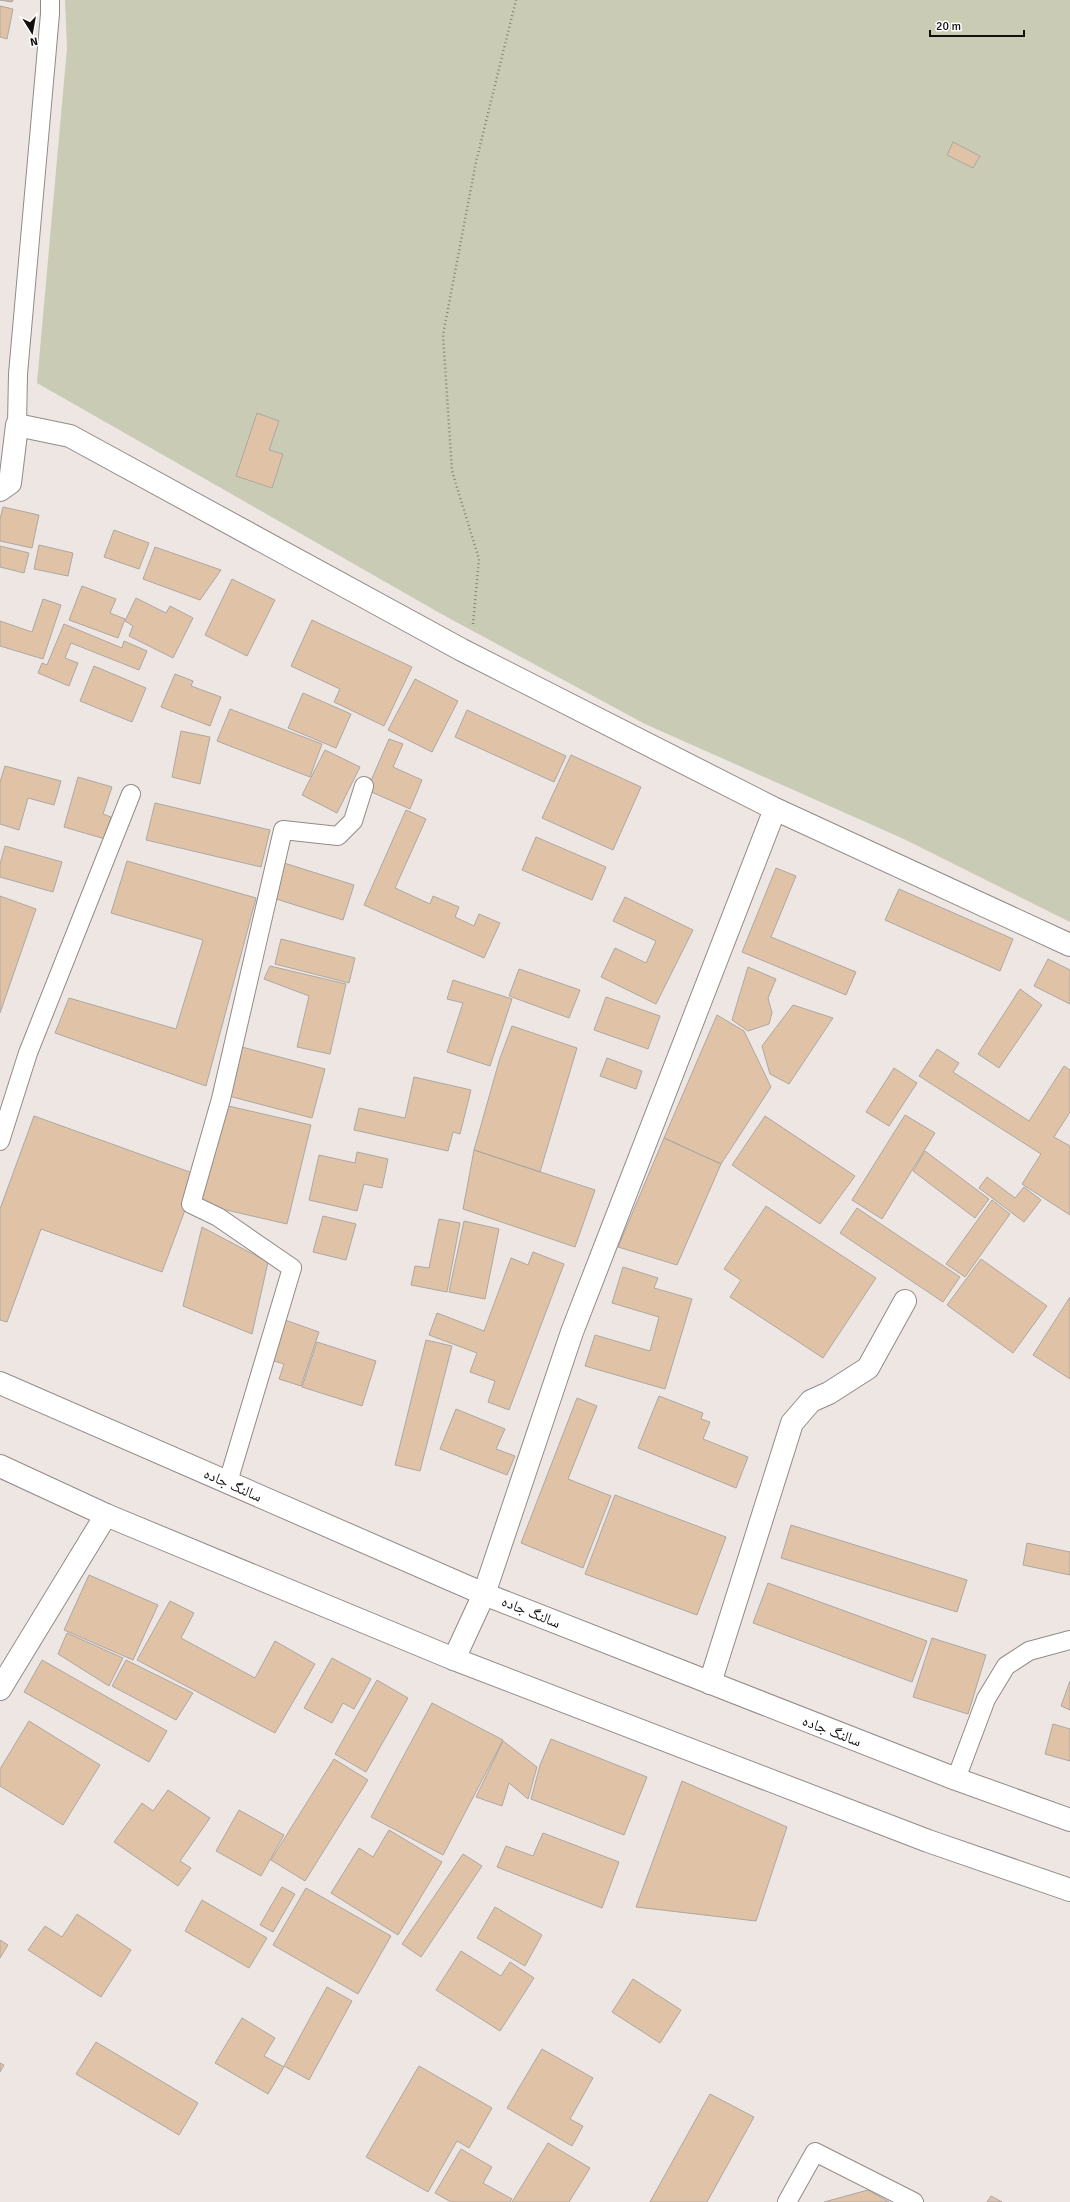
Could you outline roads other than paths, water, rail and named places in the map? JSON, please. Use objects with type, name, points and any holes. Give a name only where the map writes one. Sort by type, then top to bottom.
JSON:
[{"type":"main road","points":[[0,490],[10,483],[17,425],[70,436],[462,650],[775,809],[1070,945]]},
{"type":"main road","points":[[454,1658],[484,1594],[572,1332],[775,809]]},
{"type":"main road","points":[[710,1683],[792,1423],[811,1401],[829,1393],[868,1368],[905,1301]]},
{"type":"main road","name":"سالنگ جاده","points":[[0,1383],[484,1594],[956,1779],[1070,1820]]},
{"type":"main road","points":[[0,1466],[106,1515],[454,1658],[928,1841],[1070,1890]]},
{"type":"main road","points":[[0,1689],[106,1515]]},
{"type":"lane","points":[[17,425],[18,374],[50,0]]},
{"type":"lane","points":[[228,1482],[292,1268],[218,1217],[191,1204],[221,1099],[283,830],[338,836],[353,821],[364,786]]},
{"type":"lane","points":[[0,1141],[28,1054],[131,794]]},
{"type":"lane","points":[[956,1779],[986,1699],[1006,1666],[1029,1651],[1070,1640]]},
{"type":"lane","points":[[787,2202],[815,2152],[914,2202]]}]
